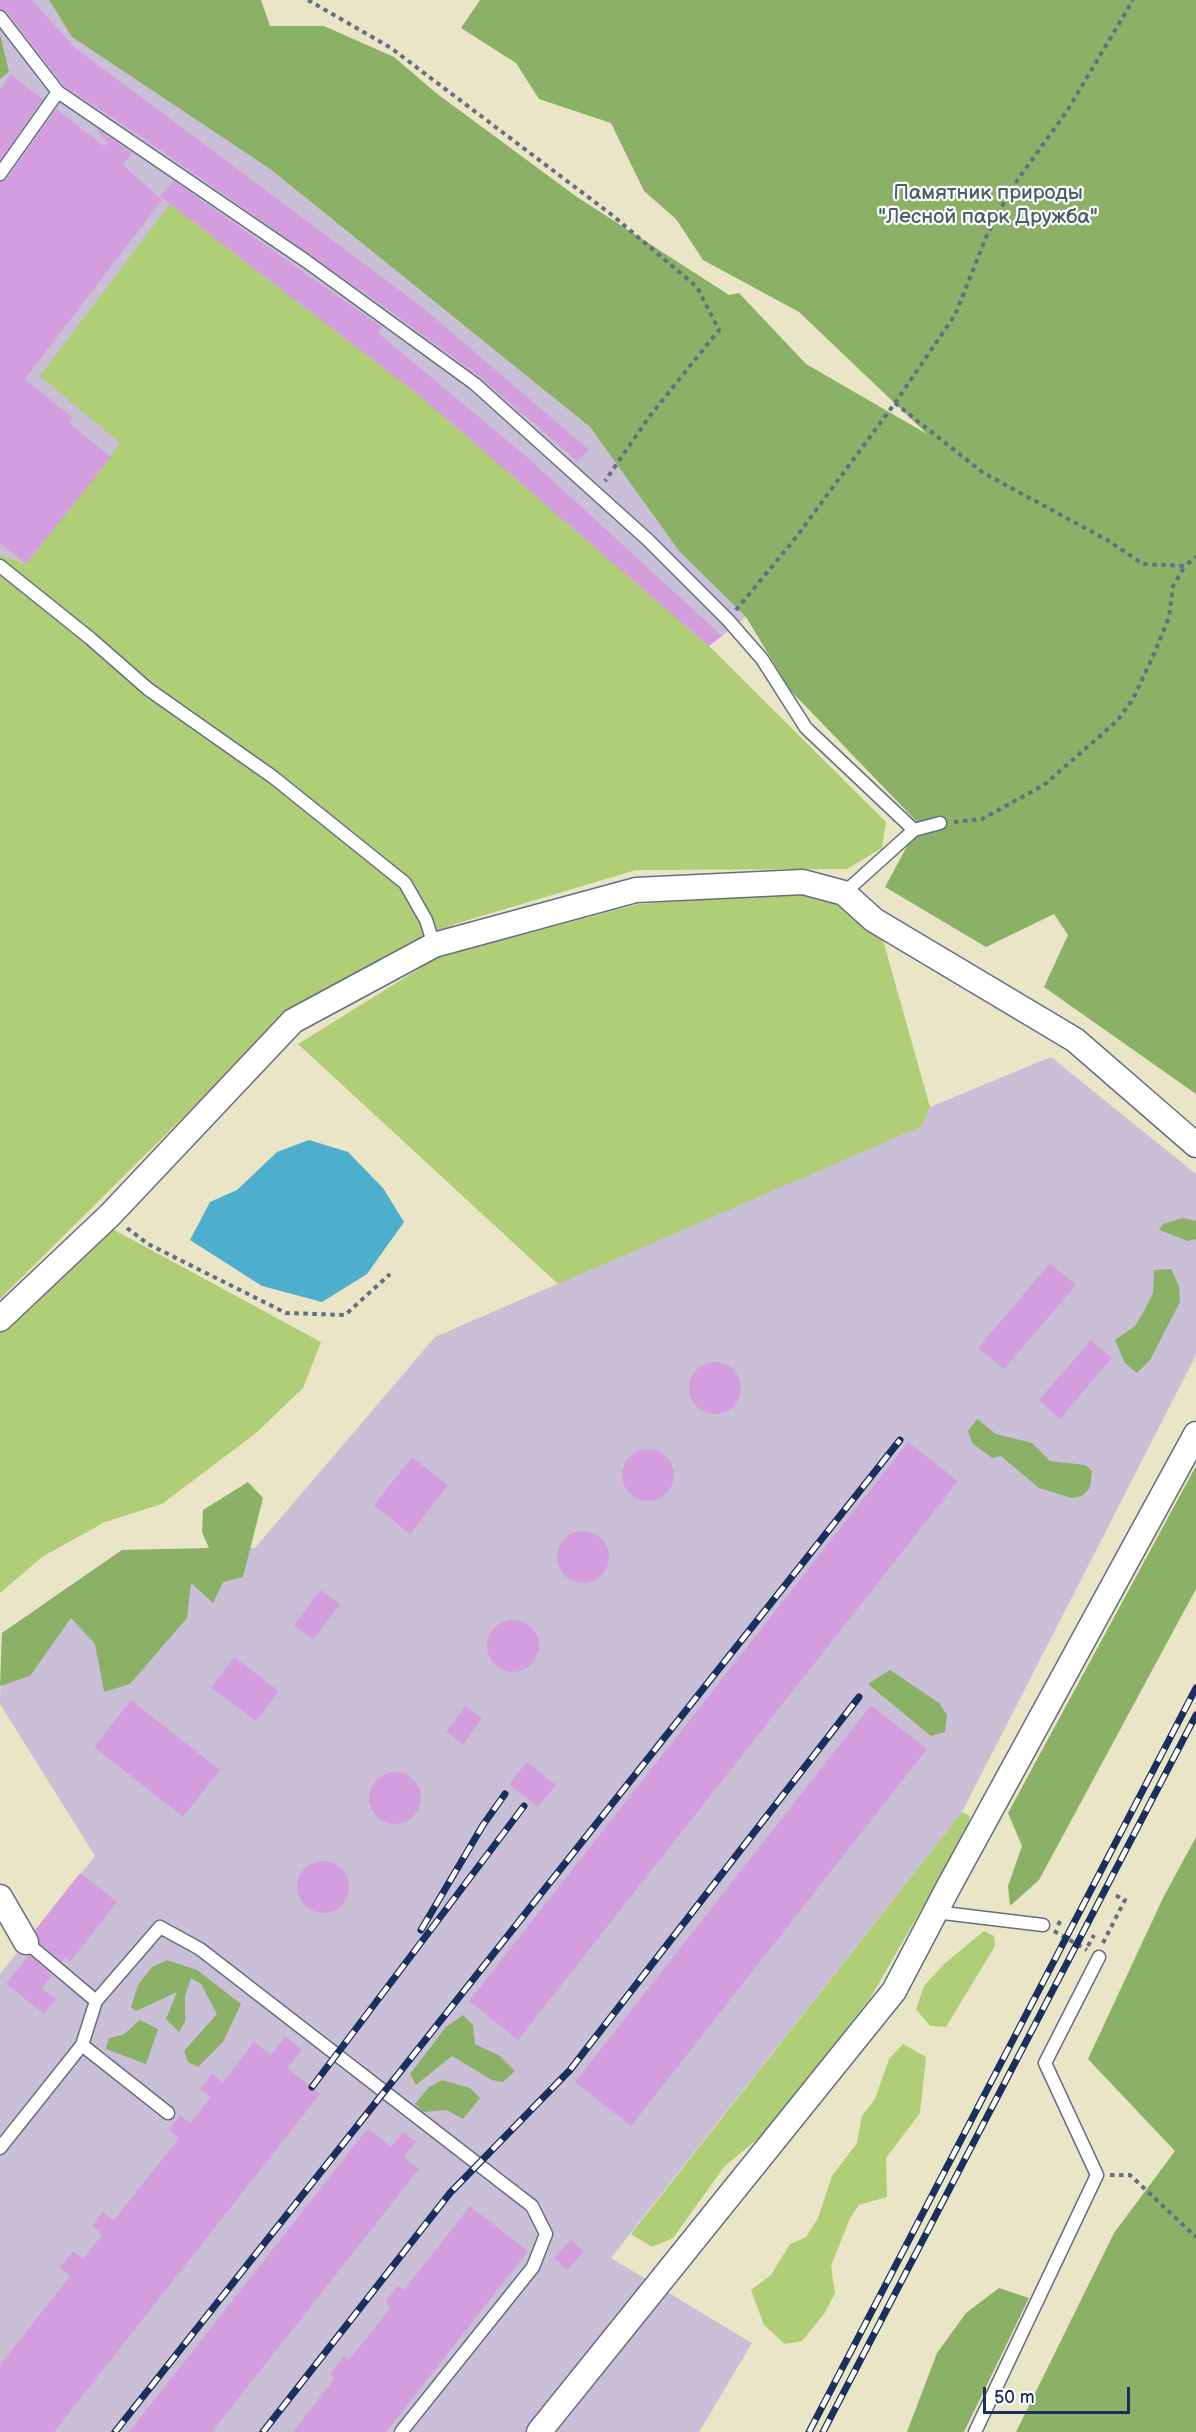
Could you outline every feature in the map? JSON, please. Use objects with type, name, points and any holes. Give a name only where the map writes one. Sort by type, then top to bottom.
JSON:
[{"type":"street","points":[[0,1319],[110,1215],[293,1021],[434,945],[636,890],[803,882],[844,893],[874,920],[1075,1040],[1196,1145]]},
{"type":"street","points":[[543,2427],[894,1991],[1196,1434]]},
{"type":"street","points":[[0,1897],[26,1942]]},
{"type":"lane","points":[[0,17],[58,92],[306,261],[475,384],[648,540],[728,620],[762,659],[806,728],[914,830]]},
{"type":"lane","points":[[0,174],[58,92]]},
{"type":"lane","points":[[0,566],[91,639],[148,689],[273,777],[405,883],[426,920],[434,945]]},
{"type":"lane","points":[[844,893],[914,830],[940,823]]},
{"type":"lane","points":[[935,1912],[1043,1925]]},
{"type":"lane","points":[[0,2148],[82,2045],[96,2001],[160,1927],[200,1949],[532,2206],[546,2234],[533,2267],[400,2432]]},
{"type":"lane","points":[[26,1942],[96,2001]]},
{"type":"lane","points":[[975,2432],[1097,2175],[1045,2063],[1095,1954]]},
{"type":"lane","points":[[82,2045],[168,2113]]},
{"type":"path","points":[[308,0],[391,48],[612,215],[697,286],[719,330],[649,417],[595,494]]},
{"type":"path","points":[[728,620],[794,540],[895,403],[955,315],[987,235],[1011,189],[1067,111],[1133,0]]},
{"type":"path","points":[[895,403],[982,472],[1107,540],[1143,564],[1185,566]]},
{"type":"path","points":[[940,823],[982,819],[1044,785],[1117,722],[1133,699],[1155,652],[1168,617],[1173,586],[1185,566],[1196,556]]},
{"type":"path","points":[[110,1215],[148,1244],[286,1313],[345,1315],[390,1274]]},
{"type":"path","points":[[1103,1941],[1125,1900],[1115,1895]]},
{"type":"path","points":[[1043,1925],[1095,1954]]},
{"type":"path","points":[[1097,2175],[1130,2175],[1196,2236]]},
{"type":"shaded area","points":[[0,0],[49,0],[72,37],[270,169],[590,427],[679,551],[746,617],[709,646],[120,443],[26,564],[0,555]]},
{"type":"shaded area","points":[[1051,1057],[1196,1174],[1196,1355],[962,1812],[611,2258],[752,2343],[699,2432],[0,2432],[0,1974],[95,1856],[0,1704],[2,1633],[122,1550],[255,1548],[435,1337],[921,1126],[930,1107]]},
{"type":"green space","name":"Памятник природы \"Лесной парк Дружба\"","points":[[49,0],[261,0],[270,26],[324,26],[394,57],[436,93],[577,197],[729,295],[739,293],[806,364],[927,434],[799,312],[703,260],[676,219],[644,191],[611,123],[539,99],[516,63],[461,28],[480,0],[1196,0],[1196,1094],[1044,987],[1068,935],[1054,914],[986,947],[885,887],[919,824],[790,690],[746,617],[679,551],[590,427],[270,169],[72,37]]},
{"type":"green space","points":[[0,34],[9,72],[0,79]]},
{"type":"green space","points":[[170,204],[420,396],[709,646],[886,822],[882,848],[847,869],[636,870],[455,924],[284,1017],[0,1299],[0,555],[26,564],[120,443],[40,376]]},
{"type":"green space","points":[[806,892],[841,904],[881,933],[930,1107],[922,1126],[558,1284],[298,1044],[438,957],[639,904]]},
{"type":"green space","points":[[1183,1218],[1196,1221],[1196,1239],[1188,1241],[1159,1230],[1163,1224]]},
{"type":"green space","points":[[105,1225],[321,1342],[303,1388],[256,1433],[162,1504],[105,1522],[42,1557],[0,1593],[0,1326]]},
{"type":"green space","points":[[1171,1269],[1179,1286],[1180,1302],[1150,1360],[1137,1373],[1125,1363],[1115,1340],[1135,1326],[1143,1313],[1153,1293],[1154,1270]]},
{"type":"green space","points":[[977,1419],[996,1434],[1032,1443],[1050,1461],[1085,1465],[1092,1471],[1090,1488],[1082,1496],[1072,1498],[1039,1488],[1001,1456],[992,1458],[972,1443],[968,1431]]},
{"type":"green space","points":[[1196,1466],[1196,1589],[1039,1880],[1010,1906],[1008,1886],[1022,1846],[1008,1813]]},
{"type":"green space","points":[[248,1482],[263,1498],[243,1577],[223,1582],[213,1603],[191,1583],[187,1618],[130,1684],[104,1692],[95,1644],[71,1618],[30,1676],[0,1686],[2,1633],[122,1550],[209,1548],[202,1532],[203,1510]]},
{"type":"green space","points":[[890,1670],[939,1703],[947,1715],[945,1732],[931,1736],[868,1684]]},
{"type":"green space","points":[[962,1812],[970,1816],[966,1831],[871,1997],[767,2131],[724,2167],[673,2238],[652,2247],[631,2234]]},
{"type":"green space","points":[[1196,1837],[1196,2432],[1016,2432],[1114,2233],[1175,2151],[1088,2059],[1163,1898]]},
{"type":"green space","points":[[984,1931],[994,1936],[995,1946],[946,2027],[930,2026],[916,2009],[924,1986],[944,1964]]},
{"type":"green space","points":[[167,1960],[197,1970],[241,2004],[223,2042],[198,2067],[188,2062],[184,2051],[217,2014],[201,1984],[191,1978],[185,1996],[185,2022],[179,2032],[166,2019],[177,1992],[136,2011],[131,2007],[138,1985],[152,1967]]},
{"type":"green space","points":[[463,2015],[473,2025],[475,2044],[500,2056],[515,2071],[503,2082],[492,2080],[452,2056],[416,2085],[410,2074],[446,2027]]},
{"type":"green space","points":[[140,2020],[158,2029],[146,2064],[106,2049],[109,2038],[123,2035]]},
{"type":"green space","points":[[903,2044],[926,2057],[920,2113],[886,2158],[887,2197],[859,2205],[850,2218],[831,2266],[835,2293],[824,2314],[802,2341],[785,2344],[764,2325],[751,2290],[771,2275],[790,2244],[806,2237],[818,2218],[832,2176],[857,2143],[862,2116],[875,2099],[889,2059]]},
{"type":"green space","points":[[442,2080],[470,2088],[480,2098],[463,2119],[447,2110],[423,2112],[415,2104],[429,2087]]},
{"type":"green space","points":[[999,2288],[1029,2298],[964,2432],[907,2432],[937,2353],[966,2313]]},
{"type":"water","points":[[309,1140],[348,1152],[383,1188],[404,1222],[367,1274],[322,1302],[262,1286],[190,1240],[210,1202],[237,1190],[277,1152]]},
{"type":"building","points":[[0,0],[32,0],[75,48],[421,306],[589,450],[577,461],[480,377],[393,313],[143,138],[64,86],[7,12],[0,9]]},
{"type":"building","points":[[10,74],[43,99],[0,160],[0,90]]},
{"type":"building","points":[[56,109],[104,146],[108,143],[95,127],[132,153],[123,165],[162,200],[25,379],[73,418],[69,423],[111,457],[26,564],[0,543],[0,182],[7,179]]},
{"type":"building","points":[[174,181],[382,327],[378,333],[528,458],[722,636],[709,646],[420,396],[160,196]]},
{"type":"building","points":[[1050,1263],[1076,1285],[1004,1369],[978,1348]]},
{"type":"building","points":[[1091,1340],[1112,1358],[1060,1419],[1039,1400]]},
{"type":"building","points":[[710,1362],[720,1362],[734,1369],[741,1388],[734,1407],[720,1414],[710,1414],[700,1410],[693,1403],[689,1393],[689,1383],[693,1373],[700,1366]]},
{"type":"building","points":[[908,1442],[958,1481],[518,2040],[469,2001]]},
{"type":"building","points":[[643,1449],[653,1449],[667,1456],[674,1475],[667,1494],[653,1501],[643,1501],[633,1497],[626,1490],[622,1480],[622,1470],[626,1460],[633,1453]]},
{"type":"building","points":[[412,1457],[448,1485],[410,1534],[374,1505]]},
{"type":"building","points":[[578,1531],[588,1531],[602,1538],[609,1557],[602,1576],[588,1583],[578,1583],[568,1579],[561,1572],[557,1562],[557,1552],[561,1542],[568,1535]]},
{"type":"building","points":[[320,1590],[340,1604],[313,1640],[294,1625]]},
{"type":"building","points":[[508,1620],[518,1620],[532,1627],[539,1646],[532,1665],[518,1672],[508,1672],[498,1668],[491,1661],[487,1651],[487,1641],[491,1631],[498,1624]]},
{"type":"building","points":[[234,1657],[279,1691],[256,1721],[211,1688]]},
{"type":"building","points":[[131,1700],[220,1770],[183,1817],[94,1747]]},
{"type":"building","points":[[871,1705],[927,1749],[631,2126],[575,2082]]},
{"type":"building","points":[[465,1706],[482,1718],[463,1745],[446,1732]]},
{"type":"building","points":[[527,1762],[556,1785],[538,1807],[509,1784]]},
{"type":"building","points":[[390,1772],[400,1772],[414,1779],[421,1798],[414,1817],[400,1824],[390,1824],[380,1820],[373,1813],[369,1803],[369,1793],[373,1783],[380,1776]]},
{"type":"building","points":[[318,1861],[328,1861],[342,1868],[349,1887],[342,1906],[328,1913],[318,1913],[308,1909],[301,1902],[297,1892],[297,1882],[301,1872],[308,1865]]},
{"type":"building","points":[[80,1873],[117,1902],[70,1962],[65,1958],[62,1962],[40,1943],[35,1930]]},
{"type":"building","points":[[29,1955],[52,1975],[42,1989],[56,1999],[44,2014],[6,1984]]},
{"type":"building","points":[[285,2037],[302,2050],[287,2068],[320,2094],[54,2432],[0,2432],[0,2365],[70,2276],[60,2268],[73,2251],[83,2259],[102,2235],[92,2226],[103,2212],[114,2220],[179,2138],[169,2130],[180,2115],[190,2123],[211,2097],[200,2089],[212,2073],[223,2082],[254,2042],[271,2055]]},
{"type":"building","points":[[368,2128],[391,2147],[403,2132],[416,2142],[404,2157],[419,2169],[212,2432],[129,2432]]},
{"type":"building","points":[[470,2206],[528,2251],[386,2432],[293,2432],[335,2378],[330,2374],[344,2356],[349,2360],[391,2307],[385,2302],[398,2286],[404,2290]]},
{"type":"building","points":[[571,2240],[584,2251],[567,2270],[554,2258]]},
{"type":"railway","points":[[115,2432],[900,1440]]},
{"type":"railway","points":[[809,2432],[1196,1688]]},
{"type":"railway","points":[[263,2432],[450,2193],[570,2070],[859,1697]]},
{"type":"railway","points":[[823,2432],[1196,1715]]},
{"type":"railway","points":[[421,1930],[483,1825],[505,1794]]},
{"type":"railway","points":[[312,2087],[524,1806]]}]
